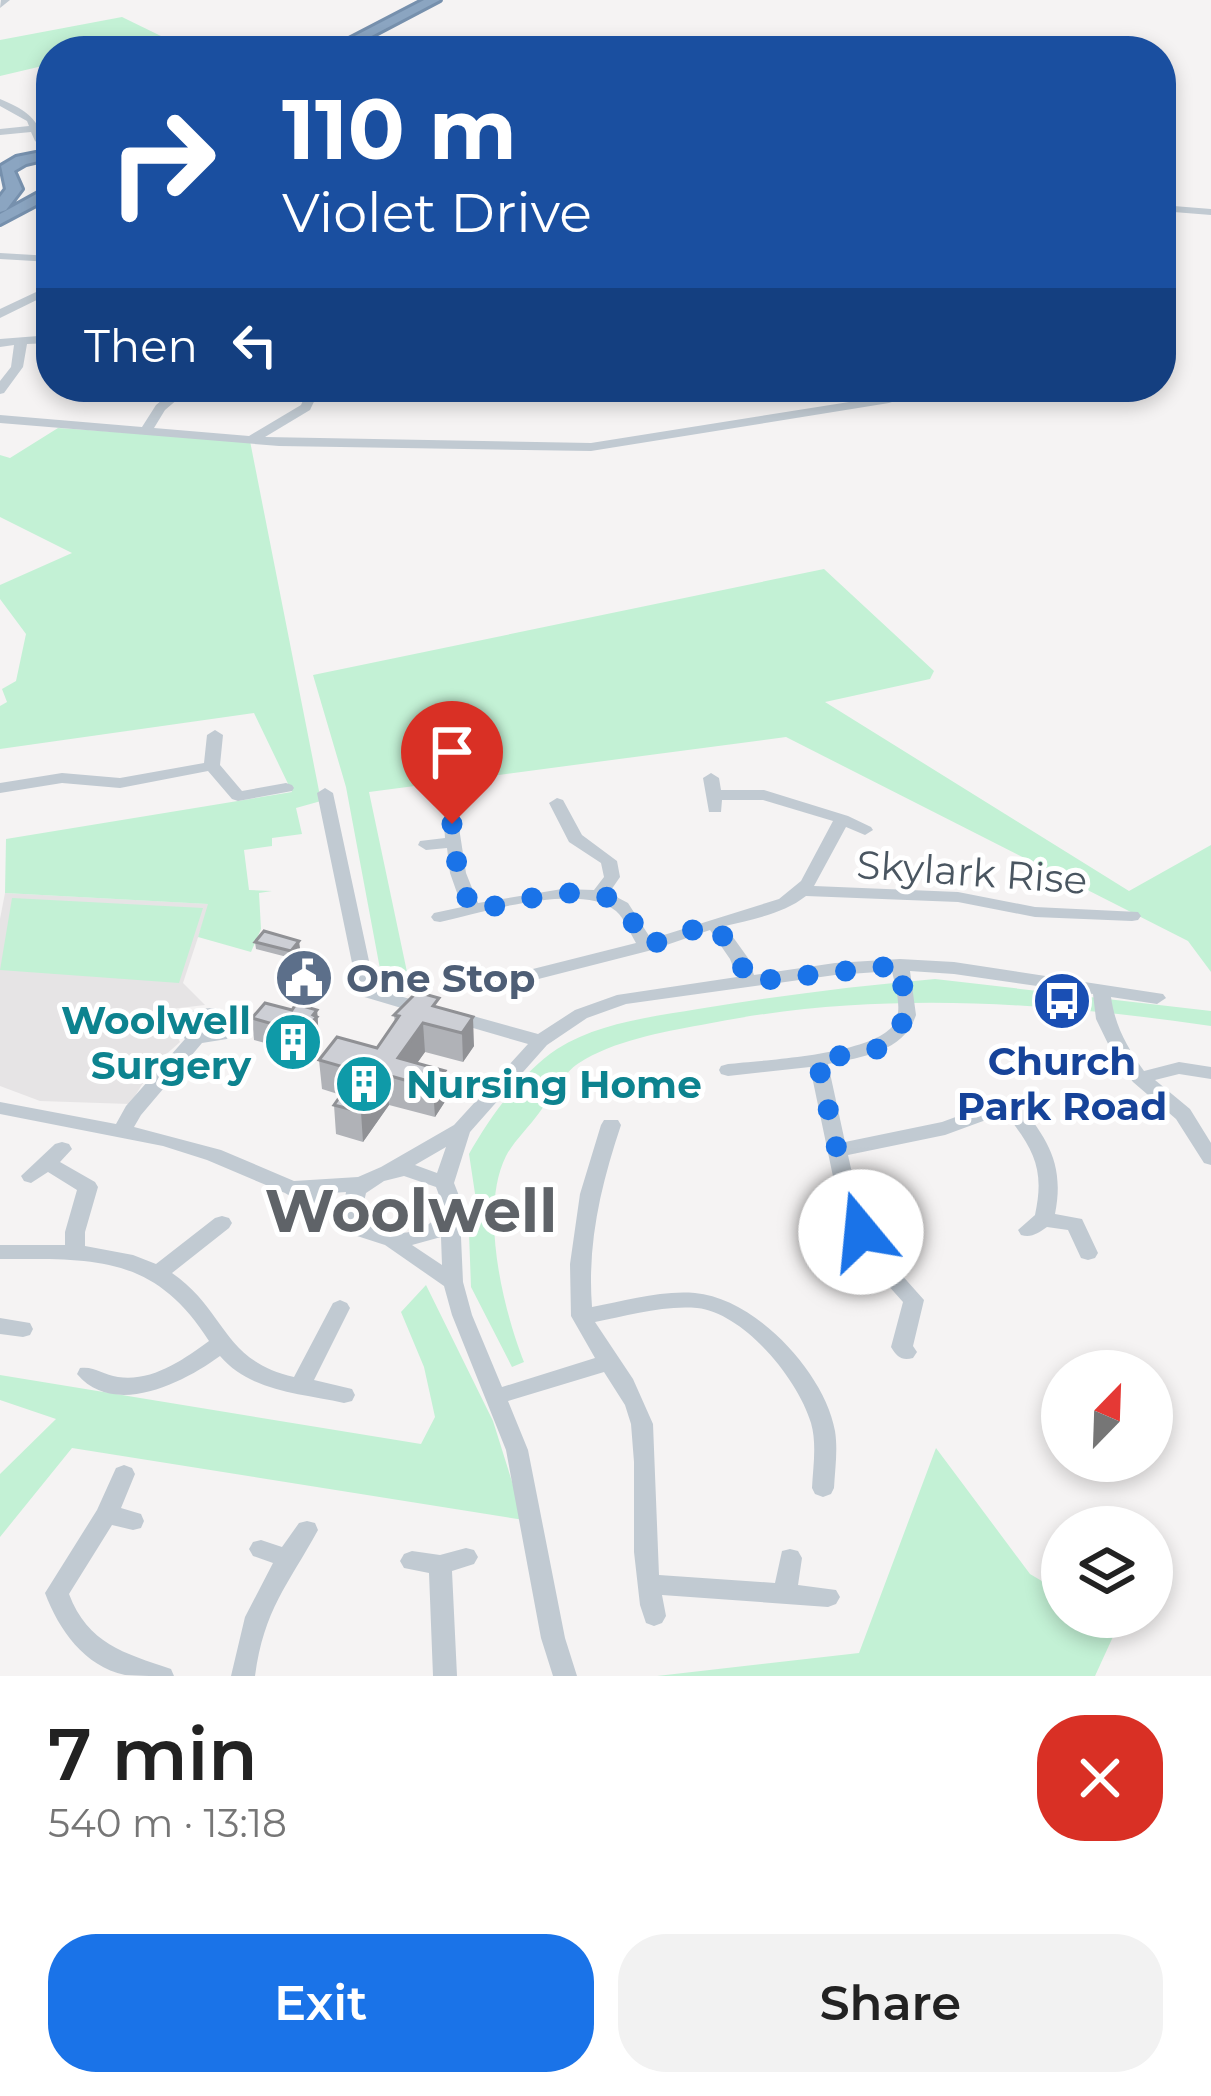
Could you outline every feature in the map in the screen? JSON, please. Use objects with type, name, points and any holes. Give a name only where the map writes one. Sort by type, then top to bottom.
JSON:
[{"type":"highway","points":[[363,36],[434,0]]},
{"type":"highway","points":[[0,207],[10,199],[5,173],[16,162],[36,156]]},
{"type":"highway","points":[[10,181],[36,186]]},
{"type":"highway","points":[[0,221],[36,198]]},
{"type":"street","points":[[0,102],[26,114],[36,130]]},
{"type":"street","points":[[0,132],[36,133]]},
{"type":"street","points":[[16,162],[36,136]]},
{"type":"street","points":[[1176,209],[1211,212]]},
{"type":"street","points":[[0,256],[36,256]]},
{"type":"street","points":[[0,314],[36,296]]},
{"type":"street","points":[[0,343],[36,340]]},
{"type":"street","points":[[0,390],[17,368],[21,342]]},
{"type":"street","points":[[145,433],[167,402]]},
{"type":"street","points":[[255,440],[308,402]]},
{"type":"street","points":[[0,419],[255,440],[591,447],[871,402]]},
{"type":"street","points":[[212,766],[215,735]]},
{"type":"street","points":[[0,788],[62,778],[120,783],[212,766],[238,796],[286,788]]},
{"type":"street","points":[[325,793],[367,992],[541,1041]]},
{"type":"street","name":"Skylark Rise","points":[[713,794],[794,800],[865,830]]},
{"type":"street","points":[[557,803],[575,838],[609,861],[612,877],[601,893]]},
{"type":"street","name":"Skylark Rise","points":[[495,984],[791,903],[807,891],[842,819]]},
{"type":"street","points":[[427,845],[452,833],[472,911]]},
{"type":"street","name":"Skylark Rise","points":[[807,891],[958,897],[1035,912],[1132,916]]},
{"type":"street","points":[[440,917],[576,892],[601,893],[621,906],[646,946]]},
{"type":"street","points":[[713,923],[739,958],[748,982]]},
{"type":"street","points":[[728,1070],[874,1051],[896,1038],[906,1024],[900,965]]},
{"type":"street","points":[[292,1188],[363,1184],[389,1171],[460,1130],[541,1041],[581,1014],[623,999],[900,965],[954,968],[1156,998]]},
{"type":"street","points":[[1101,989],[1106,1019],[1140,1078],[1183,1114],[1198,1147]]},
{"type":"street","points":[[122,1131],[196,1038]]},
{"type":"street","points":[[817,1058],[849,1205],[861,1232],[914,1300],[902,1347],[907,1352]]},
{"type":"street","points":[[1140,1078],[1179,1068],[1211,1073]]},
{"type":"street","points":[[838,1150],[945,1128],[1009,1105],[1035,1136],[1048,1162],[1052,1186],[1036,1224],[1075,1224],[1088,1253]]},
{"type":"street","points":[[0,1108],[122,1131],[214,1155],[292,1188],[391,1241],[453,1282]]},
{"type":"street","points":[[611,1126],[578,1246],[584,1287],[581,1316],[634,1394],[644,1427],[654,1616]]},
{"type":"street","points":[[460,1130],[444,1183],[453,1204],[453,1282],[462,1315],[499,1396],[529,1495],[553,1638],[566,1676]]},
{"type":"street","points":[[46,1163],[88,1187],[75,1232],[75,1251]]},
{"type":"street","points":[[389,1171],[420,1171],[444,1183]]},
{"type":"street","points":[[358,1226],[351,1213],[353,1197],[363,1184]]},
{"type":"street","points":[[391,1241],[420,1238],[450,1215]]},
{"type":"street","points":[[157,1274],[222,1223]]},
{"type":"street","points":[[0,1252],[75,1251],[126,1257],[178,1286],[202,1312],[219,1345],[254,1373],[344,1395]]},
{"type":"street","points":[[581,1316],[693,1300],[728,1307],[763,1334],[803,1385],[824,1425],[823,1488]]},
{"type":"street","points":[[301,1384],[340,1308]]},
{"type":"street","points":[[88,1374],[99,1381],[136,1387],[184,1369],[219,1345]]},
{"type":"street","points":[[499,1396],[609,1362]]},
{"type":"street","points":[[124,1474],[106,1514],[57,1593],[65,1621],[94,1647],[134,1670],[163,1676]]},
{"type":"street","points":[[106,1514],[133,1521]]},
{"type":"street","points":[[242,1676],[246,1644],[286,1558],[307,1530]]},
{"type":"street","points":[[261,1549],[286,1558]]},
{"type":"street","points":[[412,1561],[440,1565],[466,1557]]},
{"type":"street","points":[[786,1592],[790,1558]]},
{"type":"street","points":[[440,1565],[445,1676]]},
{"type":"street","points":[[649,1583],[828,1597]]},
{"type":"shaded area","points":[[5,893],[209,904],[183,983],[205,1005],[171,1009],[178,1017],[174,1030],[180,1042],[154,1065],[130,1104],[40,1101],[0,1086],[0,919]]},
{"type":"green space","points":[[122,17],[161,36],[36,36],[36,68],[0,76],[0,40]]},
{"type":"green space","points":[[58,428],[250,441],[321,801],[296,808],[302,834],[272,838],[272,846],[244,850],[249,890],[272,891],[259,893],[261,929],[251,952],[198,937],[208,904],[5,893],[6,839],[292,792],[254,713],[0,749],[0,706],[7,702],[2,689],[16,681],[26,634],[0,599],[0,585],[72,553],[0,517],[0,455],[10,458]]},
{"type":"green space","points":[[824,569],[934,671],[930,679],[825,702],[1129,891],[1211,845],[1211,972],[1188,941],[786,737],[369,792],[407,972],[383,985],[346,787],[313,675]]},
{"type":"green space","points":[[12,898],[203,908],[179,983],[0,970]]},
{"type":"green space","points":[[935,979],[1211,1011],[1211,1026],[1020,1005],[892,1003],[765,1014],[701,1025],[638,1038],[592,1055],[562,1079],[509,1150],[498,1178],[494,1204],[497,1259],[524,1362],[512,1367],[471,1287],[469,1233],[476,1200],[469,1154],[496,1111],[531,1070],[573,1040],[625,1022]]},
{"type":"green space","points":[[426,1285],[493,1421],[524,1520],[72,1448],[0,1537],[0,1474],[56,1419],[0,1400],[0,1375],[421,1444],[435,1417],[424,1367],[401,1312]]},
{"type":"green space","points":[[936,1448],[1030,1574],[1041,1581],[1041,1638],[1112,1638],[1095,1676],[657,1676],[859,1653]]},
{"type":"building","points":[[264,931],[299,941],[291,951],[255,942]]},
{"type":"building","points":[[417,992],[439,998],[433,1006],[473,1017],[462,1033],[423,1023],[398,1058],[445,1071],[433,1088],[387,1075],[361,1112],[334,1105],[358,1071],[319,1060],[337,1037],[377,1048],[399,1016],[394,1015]]},
{"type":"building","points":[[265,1003],[292,1010],[296,1004],[317,1010],[313,1015],[317,1017],[295,1038],[275,1032],[280,1026],[252,1018]]},
{"type":"place","name":"One Stop","points":[[304,978]]},
{"type":"place","name":"Church Park Road","points":[[1062,1001]]},
{"type":"place","name":"Woolwell Surgery","points":[[293,1042]]},
{"type":"place","name":"Nursing Home","points":[[364,1084]]},
{"type":"district","name":"Woolwell","points":[[411,1210]]},
{"type":"route","points":[[452,824],[458,873],[472,911],[576,892],[601,893],[621,906],[646,946],[713,923],[739,958],[748,982],[900,965],[906,1024],[896,1038],[874,1051],[817,1058],[849,1205],[861,1232]]}]
